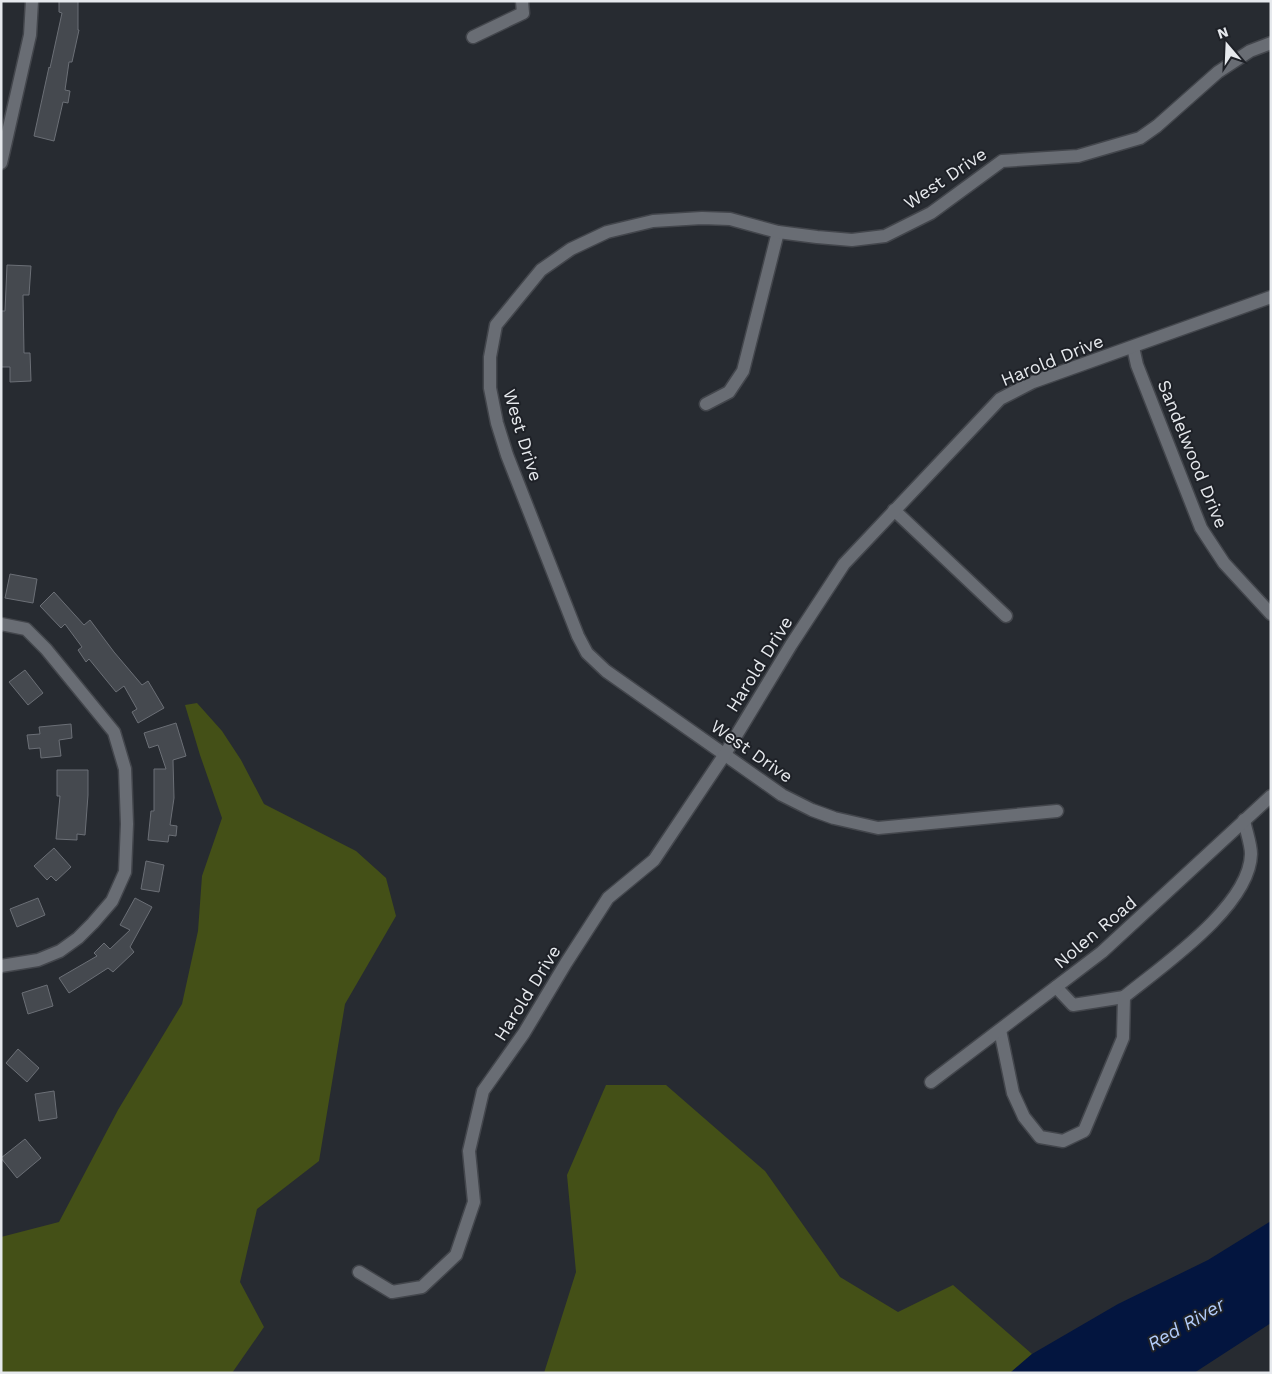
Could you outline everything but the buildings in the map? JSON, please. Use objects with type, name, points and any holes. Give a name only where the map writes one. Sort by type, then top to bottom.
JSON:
[{"type":"street","points":[[1,163],[30,35],[32,1]]},
{"type":"street","points":[[473,36],[522,14],[522,1]]},
{"type":"street","name":"West Drive","points":[[1057,811],[878,828],[834,818],[812,810],[782,794],[606,671],[588,653],[578,636],[507,455],[497,423],[490,388],[490,357],[496,325],[541,270],[571,249],[607,232],[653,221],[702,218],[730,219],[778,232],[852,240],[885,236],[931,213],[1002,161],[1078,156],[1140,138],[1158,126],[1218,72],[1250,50],[1271,43]]},
{"type":"street","points":[[706,404],[729,392],[743,372],[778,232]]},
{"type":"street","name":"Harold Drive","points":[[359,1272],[392,1292],[422,1286],[456,1255],[474,1202],[469,1151],[484,1091],[524,1033],[608,898],[654,860],[725,754],[791,645],[844,564],[894,510],[1000,399],[1033,382],[1271,298]]},
{"type":"street","name":"Sandelwood Drive","points":[[1133,346],[1137,365],[1201,528],[1224,563],[1271,614]]},
{"type":"street","points":[[894,510],[1006,616]]},
{"type":"street","points":[[1,624],[26,629],[46,649],[114,732],[125,769],[127,824],[125,872],[112,902],[78,938],[60,951],[38,960],[1,966]]},
{"type":"street","name":"Nolen Road","points":[[931,1082],[1102,952],[1271,796]]},
{"type":"street","points":[[1056,987],[1072,1005],[1124,997],[1197,938],[1231,903],[1245,881],[1251,854],[1244,820]]},
{"type":"street","points":[[1000,1030],[1013,1092],[1024,1117],[1040,1138],[1062,1141],[1084,1131],[1088,1122],[1123,1038],[1124,997]]},
{"type":"green space","points":[[197,703],[222,731],[241,760],[264,804],[356,851],[386,878],[396,916],[345,1004],[319,1161],[257,1209],[240,1282],[264,1327],[232,1373],[1,1373],[1,1237],[59,1222],[118,1110],[182,1004],[198,931],[202,876],[222,818],[185,705]]},
{"type":"green space","points":[[606,1085],[666,1085],[765,1171],[840,1277],[898,1312],[953,1285],[1032,1354],[1010,1373],[544,1373],[576,1272],[567,1175]]},
{"type":"water","name":"Red River","points":[[1271,1221],[1271,1323],[1194,1373],[1010,1373],[1032,1354],[1118,1304],[1208,1260]]}]
